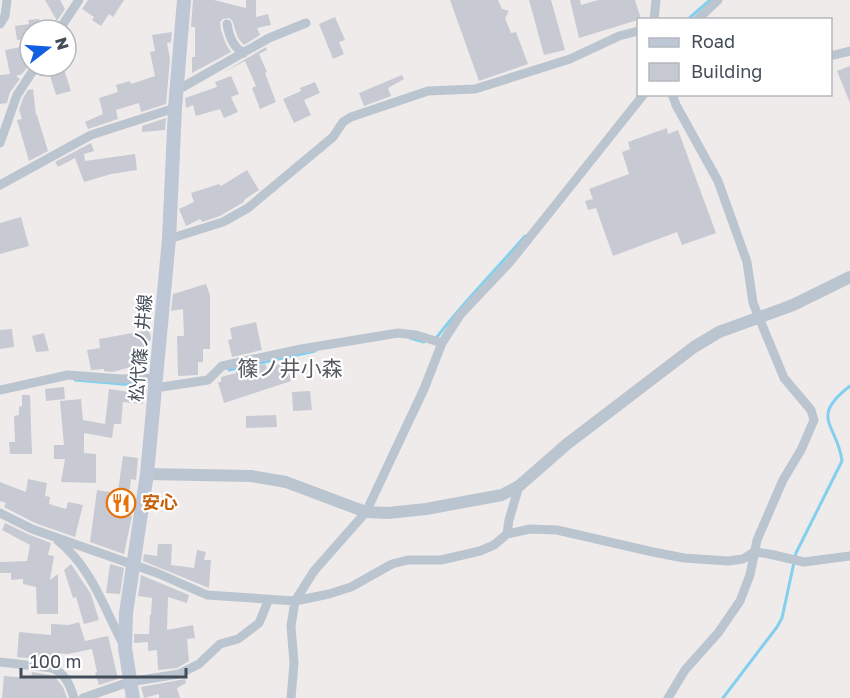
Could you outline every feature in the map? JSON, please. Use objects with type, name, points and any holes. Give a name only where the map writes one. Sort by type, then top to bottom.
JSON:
[{"type":"main road","name":"松代篠ノ井線","points":[[133,698],[125,648],[126,613],[147,474],[156,383],[169,239],[175,108],[184,0]]},
{"type":"street","points":[[0,24],[7,0]]},
{"type":"street","points":[[67,18],[79,0]]},
{"type":"street","points":[[654,18],[656,0]]},
{"type":"street","points":[[699,18],[718,0]]},
{"type":"street","points":[[177,87],[183,87],[269,38],[306,23]]},
{"type":"street","points":[[227,24],[233,43],[238,50],[244,53]]},
{"type":"street","points":[[169,239],[223,222],[248,208],[333,136],[343,122],[351,117],[428,92],[475,89],[570,59],[619,36],[637,32]]},
{"type":"street","points":[[832,56],[850,51]]},
{"type":"street","points":[[0,143],[17,95],[28,78]]},
{"type":"street","points":[[291,698],[294,663],[291,626],[295,601],[314,571],[366,512],[424,389],[442,343],[460,315],[510,262],[642,96]]},
{"type":"street","points":[[668,698],[685,670],[718,633],[740,601],[750,575],[757,540],[783,480],[801,450],[814,420],[811,410],[784,378],[753,303],[747,262],[718,181],[673,96]]},
{"type":"street","points":[[0,172],[2,184],[91,135],[175,108]]},
{"type":"street","points":[[147,474],[251,476],[285,482],[366,512],[388,513],[426,509],[502,495],[519,486],[567,444],[694,347],[719,332],[793,304],[850,277]]},
{"type":"street","points":[[0,390],[68,375],[156,383],[208,380],[222,366],[301,349],[398,333],[416,335],[442,343]]},
{"type":"street","points":[[507,534],[519,486]]},
{"type":"street","points":[[0,513],[32,529],[157,573],[207,595],[295,601],[351,587],[392,564],[441,560],[480,551],[494,545],[507,534],[530,529],[556,530],[684,558],[728,561],[743,559],[754,552],[793,561],[850,556]]},
{"type":"street","points":[[51,536],[63,545],[98,591],[125,648]]},
{"type":"street","points":[[83,698],[129,682],[179,674],[199,664],[220,644],[238,639],[259,623],[268,599]]},
{"type":"street","points":[[0,663],[52,668],[60,671],[71,688],[74,698]]},
{"type":"building","points":[[45,0],[60,0],[65,9],[59,18],[55,18]]},
{"type":"building","points":[[88,0],[124,0],[113,17],[109,14],[101,26],[92,20],[94,17],[82,9]]},
{"type":"building","points":[[193,0],[214,0],[246,8],[246,0],[256,0],[256,17],[268,14],[271,25],[257,28],[260,35],[244,45],[238,38],[232,20],[223,19],[220,22],[221,30],[231,52],[192,73],[192,57],[195,57],[195,27],[191,27]]},
{"type":"building","points":[[450,0],[498,0],[502,9],[509,11],[505,18],[511,33],[516,32],[528,64],[479,81]]},
{"type":"building","points":[[529,0],[551,0],[565,50],[544,55]]},
{"type":"building","points":[[570,0],[580,0],[581,5],[598,0],[635,0],[641,18],[579,38]]},
{"type":"building","points":[[335,17],[345,40],[339,42],[344,54],[333,59],[319,24]]},
{"type":"building","points":[[15,26],[18,26],[18,40],[17,40]]},
{"type":"building","points":[[172,32],[171,42],[167,43],[170,59],[166,104],[141,112],[139,103],[116,110],[118,119],[88,129],[85,122],[103,114],[99,98],[118,92],[116,85],[130,81],[131,84],[155,76],[150,52],[155,51],[152,35]]},
{"type":"building","points":[[266,47],[267,50],[259,54],[276,102],[260,109],[252,88],[256,86],[245,61],[222,73]]},
{"type":"building","points":[[18,48],[18,75],[16,76],[20,79],[10,92],[7,103],[0,104],[0,75],[10,74],[5,50]]},
{"type":"building","points":[[850,66],[850,103],[837,71]]},
{"type":"building","points":[[402,75],[404,79],[388,88],[391,96],[364,106],[359,93]]},
{"type":"building","points":[[231,76],[239,94],[231,97],[238,112],[224,118],[220,109],[196,116],[193,105],[186,108],[185,98],[217,87],[215,82]]},
{"type":"building","points":[[51,78],[67,78],[71,91],[56,95]]},
{"type":"building","points":[[315,82],[320,93],[304,100],[311,115],[294,123],[283,99]]},
{"type":"building","points":[[33,89],[36,115],[48,151],[29,161],[17,120],[22,119],[19,110],[23,98],[28,90]]},
{"type":"building","points":[[166,118],[165,130],[142,132],[142,126]]},
{"type":"building","points":[[667,128],[668,134],[678,130],[716,233],[682,245],[677,232],[613,256],[596,208],[588,210],[585,201],[593,199],[589,189],[629,174],[622,152],[630,149],[628,142]]},
{"type":"building","points":[[91,143],[94,151],[84,154],[85,161],[135,154],[137,170],[111,174],[84,182],[75,158],[58,167],[55,162]]},
{"type":"building","points":[[247,170],[259,190],[220,216],[202,222],[200,219],[186,226],[179,209],[194,202],[191,193],[219,184],[221,186]]},
{"type":"building","points":[[21,217],[29,246],[0,254],[0,223]]},
{"type":"building","points":[[206,284],[210,295],[210,349],[203,349],[203,362],[198,362],[198,375],[178,376],[177,336],[184,336],[183,309],[171,311],[173,294]]},
{"type":"building","points":[[256,322],[262,350],[232,357],[228,340],[232,339],[230,328]]},
{"type":"building","points":[[12,329],[14,347],[0,349],[0,330]]},
{"type":"building","points":[[149,330],[151,338],[148,342],[148,362],[113,372],[104,371],[104,369],[91,370],[87,350],[100,348],[99,339]]},
{"type":"building","points":[[44,333],[49,351],[36,352],[32,336]]},
{"type":"building","points":[[286,362],[291,381],[224,403],[218,382],[221,382],[221,377],[236,373],[236,370],[265,364],[267,368]]},
{"type":"building","points":[[64,387],[65,399],[46,401],[45,389]]},
{"type":"building","points":[[109,389],[143,394],[143,404],[123,402],[121,424],[114,424],[112,438],[84,433],[84,453],[96,454],[96,483],[61,482],[65,459],[54,459],[54,445],[64,445],[60,401],[81,399],[83,420],[105,424]]},
{"type":"building","points":[[310,391],[312,410],[293,411],[292,392]]},
{"type":"building","points":[[22,395],[30,395],[32,454],[10,454],[9,442],[15,442],[14,416],[19,415]]},
{"type":"building","points":[[276,415],[277,427],[246,428],[246,416]]},
{"type":"building","points":[[123,456],[138,458],[136,480],[131,479],[126,515],[132,516],[124,554],[90,542],[97,490],[116,493],[118,491]]},
{"type":"building","points":[[28,479],[47,483],[45,496],[50,497],[49,504],[66,509],[68,502],[83,505],[75,537],[35,523],[4,507],[6,503],[0,501],[0,482],[26,492]]},
{"type":"building","points":[[5,523],[51,543],[48,555],[54,556],[50,580],[58,574],[58,614],[37,614],[36,587],[23,584],[23,579],[11,580],[11,573],[0,573],[0,562],[27,561],[30,545],[2,530]]},
{"type":"building","points":[[158,544],[172,544],[171,565],[194,568],[197,550],[206,552],[204,560],[211,560],[209,588],[143,561],[144,554],[157,556]]},
{"type":"building","points":[[71,564],[91,594],[99,620],[84,624],[76,597],[73,598],[64,570]]},
{"type":"building","points":[[110,564],[124,568],[120,594],[106,593]]},
{"type":"building","points":[[141,575],[189,595],[187,603],[168,597],[167,630],[193,625],[195,638],[187,639],[189,661],[177,668],[158,670],[157,650],[148,651],[148,642],[134,643],[134,634],[149,634],[151,615],[152,598],[138,596]]},
{"type":"building","points":[[79,622],[85,641],[108,636],[118,679],[99,685],[92,649],[68,654],[53,653],[53,661],[17,657],[19,632],[51,635],[51,624],[69,625]]},
{"type":"building","points":[[32,672],[56,678],[67,698],[2,698],[4,676],[31,678]]},
{"type":"building","points":[[185,679],[186,683],[177,688],[180,698],[159,698],[159,694],[144,698],[141,687]]},
{"type":"waterway","points":[[689,18],[710,0]]},
{"type":"waterway","points":[[437,337],[525,236]]},
{"type":"waterway","points":[[410,338],[424,342]]},
{"type":"waterway","points":[[229,370],[315,351]]},
{"type":"waterway","points":[[75,380],[145,386]]},
{"type":"waterway","points":[[723,698],[782,618],[796,553],[842,461],[829,422],[830,406],[850,386]]},
{"type":"place","name":"安心","points":[[121,503]]},
{"type":"district","name":"篠ノ井小森","points":[[290,369]]}]
